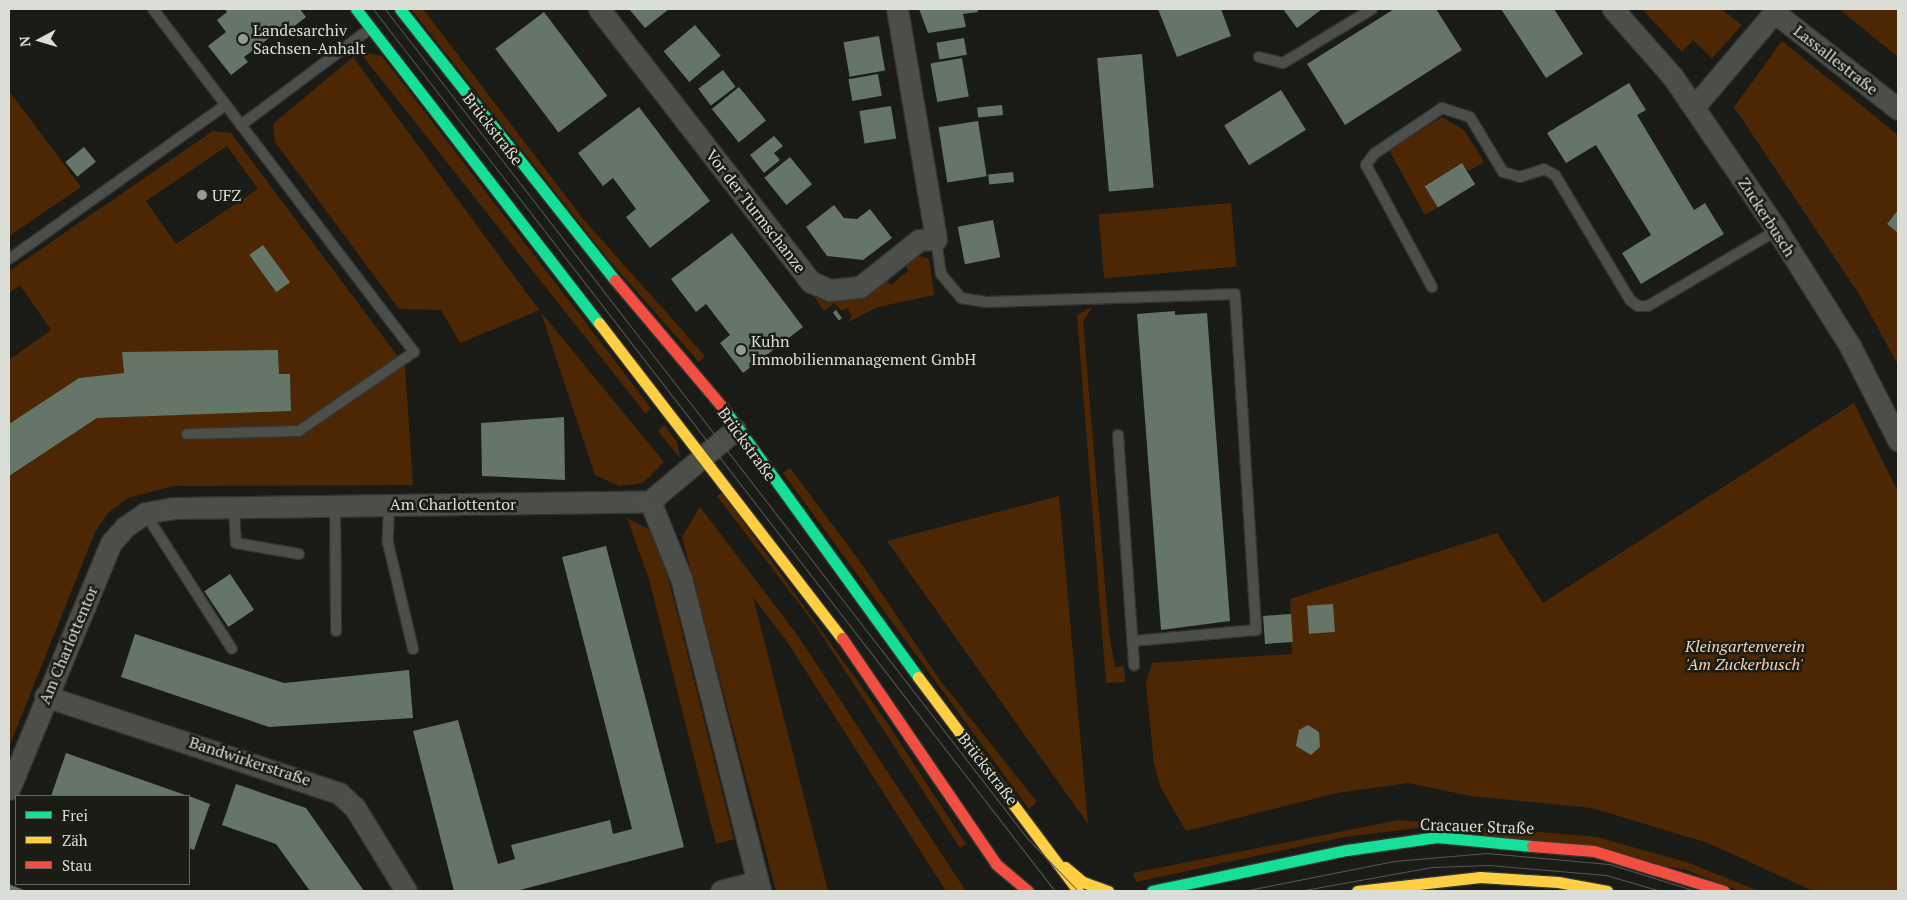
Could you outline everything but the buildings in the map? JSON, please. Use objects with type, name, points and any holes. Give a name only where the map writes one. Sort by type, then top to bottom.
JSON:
[{"type":"main road","name":"Brückstraße","points":[[356,9],[704,454],[857,658],[996,864],[1028,891]]},
{"type":"main road","name":"Brückstraße","points":[[400,9],[568,226],[670,338],[878,626],[1060,862],[1078,891]]},
{"type":"main road","name":"Cracauer Straße","points":[[1152,891],[1165,890],[1347,850],[1437,837],[1594,851],[1724,891]]},
{"type":"main road","points":[[1060,862],[1083,882],[1108,891]]},
{"type":"main road","points":[[996,864],[1012,891]]},
{"type":"main road","points":[[1357,891],[1480,877],[1558,882],[1607,891]]},
{"type":"street","name":"Vor der Turmschanze","points":[[599,9],[811,282],[830,290],[860,287],[919,240],[936,239]]},
{"type":"street","points":[[897,9],[936,239]]},
{"type":"street","name":"Zuckerbusch","points":[[1613,9],[1694,108],[1777,230],[1850,346],[1898,440]]},
{"type":"street","points":[[1694,108],[1775,10]]},
{"type":"street","name":"Lassallestraße","points":[[1775,10],[1898,109]]},
{"type":"street","points":[[721,891],[759,886],[681,578],[650,501],[735,430]]},
{"type":"street","name":"Am Charlottentor","points":[[9,789],[45,696],[115,537],[145,513],[335,505],[650,501]]},
{"type":"street","name":"Bandwirkerstraße","points":[[45,696],[339,793],[355,808],[406,891]]},
{"type":"lane","points":[[153,9],[414,352],[299,431],[187,434]]},
{"type":"lane","points":[[1259,57],[1283,63],[1372,9]]},
{"type":"lane","points":[[242,125],[371,28]]},
{"type":"lane","points":[[9,259],[226,105]]},
{"type":"lane","points":[[1432,287],[1366,166],[1374,154],[1438,108],[1456,109],[1470,117],[1503,172],[1520,177],[1544,169],[1555,175],[1630,300],[1638,306],[1648,306],[1777,230]]},
{"type":"lane","points":[[936,239],[942,274],[961,298],[994,301],[1235,294],[1256,630],[1132,641]]},
{"type":"lane","points":[[1118,435],[1134,665]]},
{"type":"lane","points":[[335,505],[336,631]]},
{"type":"lane","points":[[389,505],[388,543],[413,649]]},
{"type":"lane","points":[[234,508],[236,543],[299,554]]},
{"type":"lane","points":[[145,513],[232,649]]},
{"type":"green space","points":[[411,9],[423,9],[584,220],[705,356],[699,362],[608,259]]},
{"type":"green space","points":[[1642,9],[1721,9],[1742,25],[1712,58],[1693,40],[1682,52]]},
{"type":"green space","points":[[1839,9],[1898,9],[1898,57]]},
{"type":"green space","points":[[1782,41],[1898,135],[1898,210],[1887,224],[1898,233],[1898,365],[1861,297],[1734,107]]},
{"type":"green space","points":[[367,53],[382,56],[651,408],[646,414],[362,55]]},
{"type":"green space","points":[[353,57],[539,310],[460,343],[441,310],[399,309],[275,142],[273,124]]},
{"type":"green space","points":[[9,91],[81,187],[9,236]]},
{"type":"green space","points":[[1442,117],[1464,130],[1484,162],[1468,171],[1462,163],[1425,186],[1438,207],[1425,215],[1389,150]]},
{"type":"green space","points":[[213,131],[231,133],[405,366],[413,485],[173,486],[128,498],[108,513],[95,532],[9,747],[9,476],[97,418],[291,410],[290,374],[279,374],[278,350],[122,353],[124,373],[79,378],[9,424],[9,360],[51,330],[20,285],[9,293],[9,271]],"holes":[[[227,146],[258,189],[176,244],[146,201]],[[249,255],[290,282],[276,292]]]},
{"type":"green space","points":[[1231,203],[1237,267],[1104,278],[1099,215]]},
{"type":"green space","points":[[917,255],[929,259],[934,295],[878,307],[848,322],[852,316],[847,308],[842,311],[834,303],[824,311],[811,292],[858,297],[886,280],[891,285],[908,271],[905,263]]},
{"type":"green space","points":[[1093,306],[1083,321],[1109,633],[1115,667],[1124,666],[1125,682],[1106,683],[1077,315]]},
{"type":"green space","points":[[541,312],[664,462],[643,483],[619,486],[595,475]]},
{"type":"green space","name":"Kleingartenverein 'Am Zuckerbusch'","points":[[1854,403],[1898,492],[1898,891],[1813,891],[1708,843],[1592,808],[1471,796],[1408,783],[1337,793],[1186,831],[1161,788],[1154,764],[1146,683],[1152,663],[1292,654],[1290,599],[1497,533],[1543,603]]},
{"type":"green space","points":[[664,425],[677,442],[680,458],[658,431]]},
{"type":"green space","points":[[790,468],[864,567],[939,679],[1037,802],[1029,809],[783,473]]},
{"type":"green space","points":[[722,492],[886,721],[966,844],[960,848],[816,626],[717,496]]},
{"type":"green space","points":[[1059,496],[1088,824],[887,541]]},
{"type":"green space","points":[[700,507],[798,636],[966,891],[946,891],[788,643],[753,597],[828,891],[776,891],[682,537]]},
{"type":"green space","points":[[627,518],[650,530],[666,569],[734,839],[716,844],[649,579]]},
{"type":"green space","points":[[1399,820],[1597,837],[1689,863],[1759,891],[1739,891],[1686,870],[1435,826],[1344,837],[1136,882],[1133,873]]},
{"type":"tram line","points":[[373,9],[1055,891]]},
{"type":"tram line","points":[[385,9],[1028,839],[1078,891]]},
{"type":"tram line","points":[[1243,891],[1394,861],[1487,853],[1609,864],[1696,891]]},
{"type":"tram line","points":[[1299,891],[1432,867],[1489,865],[1606,875],[1661,891]]},
{"type":"traffic: fast","points":[[356,9],[599,323]]},
{"type":"traffic: fast","points":[[400,9],[615,280]]},
{"type":"traffic: fast","points":[[724,409],[918,677]]},
{"type":"traffic: fast","points":[[1152,891],[1347,850],[1437,837],[1532,846]]},
{"type":"traffic: slow","points":[[599,323],[842,638]]},
{"type":"traffic: slow","points":[[918,677],[1078,891]]},
{"type":"traffic: slow","points":[[1065,867],[1083,882],[1108,891]]},
{"type":"traffic: slow","points":[[1357,891],[1480,877],[1558,882],[1607,891]]},
{"type":"traffic: jam","points":[[615,280],[724,409]]},
{"type":"traffic: jam","points":[[842,638],[996,864],[1028,891]]},
{"type":"traffic: jam","points":[[1532,846],[1594,851],[1724,891]]},
{"type":"place","name":"Landesarchiv Sachsen-Anhalt","points":[[243,39]]},
{"type":"place","name":"UFZ","points":[[202,195]]},
{"type":"place","name":"Kuhn Immobilienmanagement GmbH","points":[[741,350]]}]
